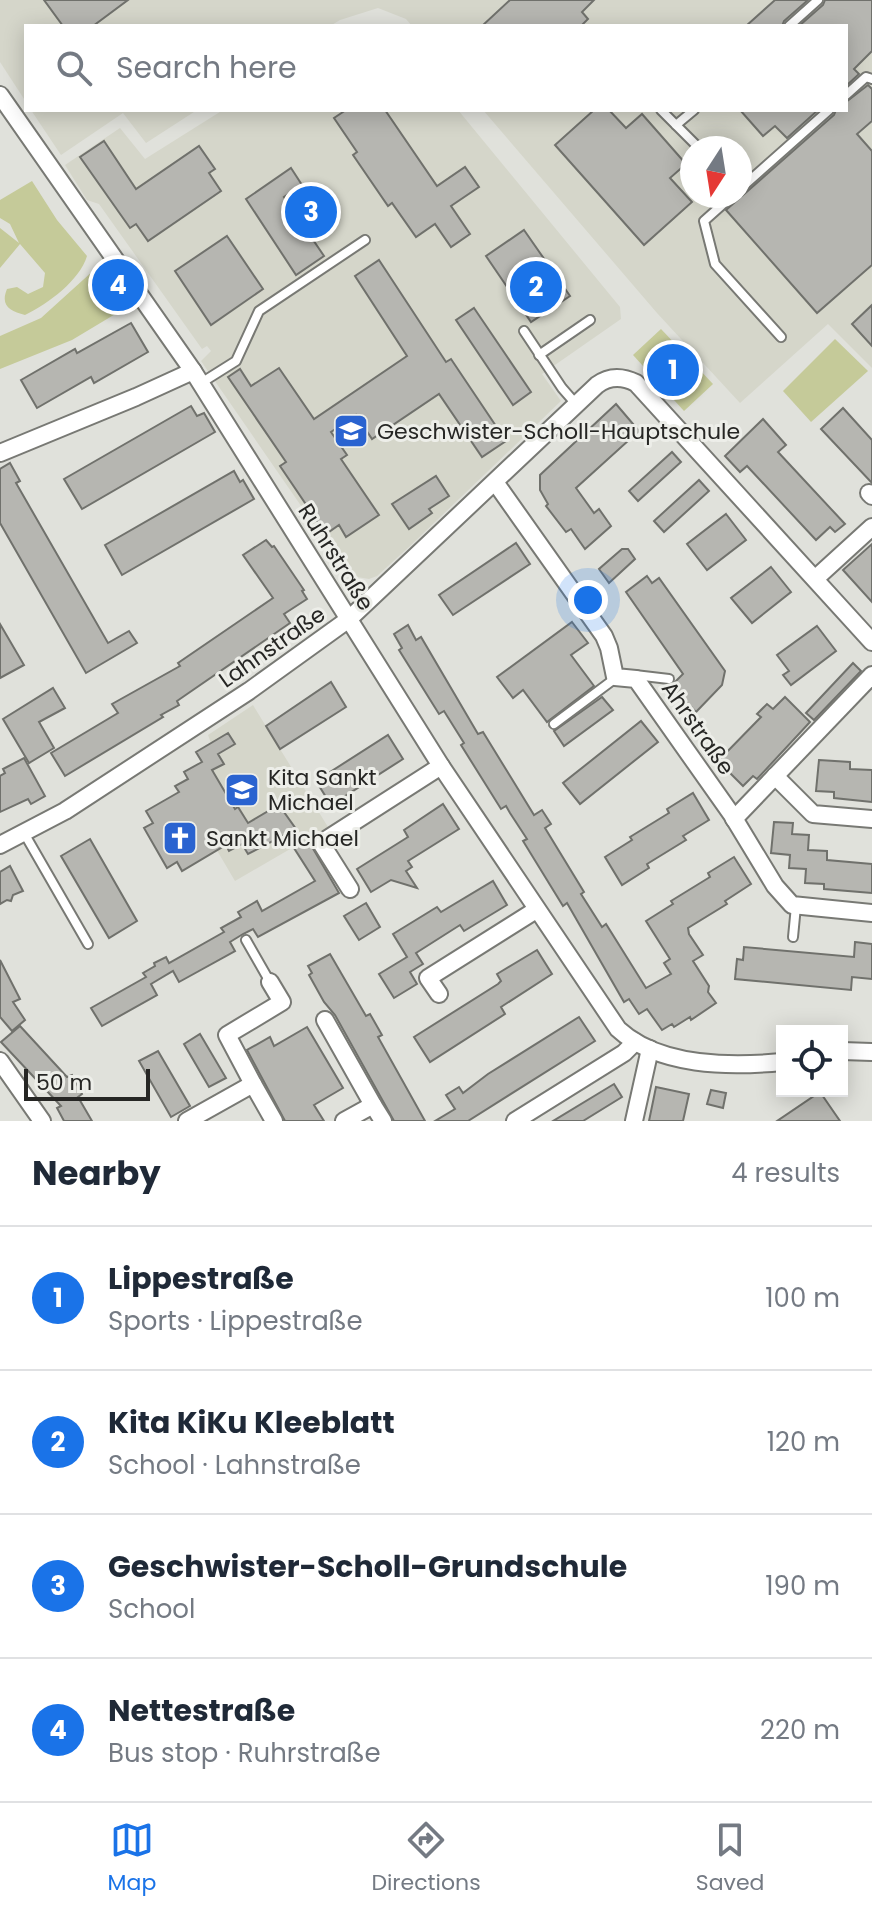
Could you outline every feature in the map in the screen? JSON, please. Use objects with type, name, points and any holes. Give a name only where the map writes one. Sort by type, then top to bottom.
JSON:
[{"type":"street","name":"Ruhrstraße","points":[[0,95],[197,377],[441,766],[536,910],[618,1029],[642,1046]]},
{"type":"street","points":[[0,453],[136,397],[197,377]]},
{"type":"street","name":"Lahnstraße","points":[[0,845],[65,811],[238,699],[349,619],[576,404],[609,378],[623,378],[636,383],[816,578]]},
{"type":"street","points":[[495,482],[604,636],[615,677]]},
{"type":"street","points":[[872,527],[816,578],[872,642]]},
{"type":"street","points":[[734,819],[872,675]]},
{"type":"street","name":"Ahrstraße","points":[[615,677],[636,679],[734,819],[775,886],[796,906]]},
{"type":"street","points":[[350,889],[321,843],[441,766]]},
{"type":"street","points":[[775,776],[813,814],[872,819]]},
{"type":"street","points":[[796,906],[872,913]]},
{"type":"street","points":[[439,994],[428,978],[536,910]]},
{"type":"street","points":[[270,982],[282,1002],[227,1035],[274,1121]]},
{"type":"street","points":[[325,1020],[383,1121]]},
{"type":"street","points":[[515,1121],[624,1053],[642,1046],[720,1064],[776,1063]]},
{"type":"street","points":[[634,1121],[642,1046]]},
{"type":"street","points":[[848,1051],[872,1052]]},
{"type":"street","points":[[0,1061],[42,1121]]},
{"type":"street","points":[[187,1121],[253,1084]]},
{"type":"street","points":[[344,1121],[373,1105]]},
{"type":"lane","points":[[791,24],[818,0]]},
{"type":"lane","points":[[848,93],[866,77],[872,79]]},
{"type":"lane","points":[[663,112],[687,136]]},
{"type":"lane","points":[[676,125],[692,112]]},
{"type":"lane","points":[[752,178],[827,112]]},
{"type":"lane","points":[[719,208],[704,221],[715,264],[781,337]]},
{"type":"lane","points":[[197,377],[236,361],[259,311],[365,240]]},
{"type":"lane","points":[[539,355],[590,320]]},
{"type":"lane","points":[[524,331],[576,404]]},
{"type":"lane","points":[[554,724],[615,677],[638,675],[669,679]]},
{"type":"lane","points":[[24,833],[88,944]]},
{"type":"lane","points":[[793,937],[796,906]]},
{"type":"lane","points":[[246,940],[270,982]]},
{"type":"shaded area","points":[[0,0],[872,0],[872,368],[828,324],[740,403],[657,313],[485,112],[848,112],[848,24],[410,24],[406,19],[378,8],[333,24],[24,24],[24,99],[0,62]]},
{"type":"shaded area","points":[[32,112],[194,112],[146,143],[123,113],[61,155]]},
{"type":"shaded area","points":[[220,112],[460,112],[620,307],[621,319],[542,374],[561,401],[409,547],[377,576],[369,579],[351,576],[201,361],[211,351],[207,346],[202,349],[99,204],[87,200],[65,165],[120,128],[145,159]]},
{"type":"shaded area","name":"Kita Sankt Michael","points":[[253,705],[328,827],[235,881],[192,808],[189,809],[175,786],[187,779],[184,772],[201,762],[196,752],[211,743],[208,735]]},
{"type":"green space","points":[[32,181],[57,220],[87,256],[78,274],[62,290],[25,315],[8,307],[5,300],[7,289],[17,287],[28,294],[43,287],[45,273],[20,244],[0,268],[0,228],[19,243],[10,224],[0,218],[0,200]]},
{"type":"green space","points":[[94,270],[101,270],[112,284],[108,287],[113,294],[117,292],[127,307],[72,340],[0,369],[0,336],[41,318]]},
{"type":"green space","points":[[661,329],[713,384],[684,411],[633,355]]},
{"type":"green space","points":[[835,339],[868,371],[811,422],[783,391]]},
{"type":"building","points":[[44,0],[128,0],[96,24],[62,24]]},
{"type":"building","points":[[510,0],[594,0],[582,12],[588,19],[583,24],[484,24]]},
{"type":"building","points":[[775,0],[808,0],[783,24],[748,24]]},
{"type":"building","points":[[825,0],[872,0],[872,51],[854,69],[859,74],[848,84],[848,24],[801,24]]},
{"type":"building","points":[[868,85],[872,89],[872,121],[857,134],[872,151],[872,265],[817,313],[726,210],[752,208],[752,187],[835,112],[848,112],[848,100]]},
{"type":"building","points":[[343,112],[386,112],[437,186],[465,167],[479,187],[451,206],[470,234],[451,247],[435,224],[416,237],[392,203],[388,206],[353,155],[357,152],[334,118]]},
{"type":"building","points":[[592,112],[611,112],[626,128],[642,114],[680,157],[680,169],[670,178],[680,189],[680,208],[685,208],[644,245],[555,145]]},
{"type":"building","points":[[742,112],[816,112],[787,138],[775,126],[763,136]]},
{"type":"building","points":[[104,141],[136,189],[199,146],[215,169],[209,173],[221,191],[148,241],[136,224],[130,228],[80,157]]},
{"type":"building","points":[[291,168],[302,185],[284,197],[324,256],[296,275],[246,199]]},
{"type":"building","points":[[524,230],[570,296],[531,322],[486,256]]},
{"type":"building","points":[[227,236],[263,289],[211,325],[175,271]]},
{"type":"building","points":[[379,260],[446,362],[451,359],[506,441],[482,457],[439,394],[372,439],[356,415],[331,432],[347,455],[341,459],[379,515],[346,537],[339,525],[326,534],[280,466],[286,462],[228,377],[240,369],[251,386],[279,368],[314,419],[407,356],[355,276]]},
{"type":"building","points":[[872,305],[872,346],[852,324]]},
{"type":"building","points":[[474,308],[531,392],[513,405],[456,320]]},
{"type":"building","points":[[131,323],[148,352],[94,383],[91,377],[37,408],[21,380],[75,349],[77,353]]},
{"type":"building","points":[[616,404],[639,431],[576,488],[594,513],[599,509],[611,526],[585,549],[571,529],[566,532],[546,506],[548,504],[540,490],[540,475]]},
{"type":"building","points":[[191,406],[197,416],[204,413],[215,432],[82,509],[64,479]]},
{"type":"building","points":[[843,408],[872,440],[872,483],[821,429]]},
{"type":"building","points":[[763,419],[786,445],[778,452],[845,524],[835,532],[830,527],[816,540],[747,466],[740,472],[725,456]]},
{"type":"building","points":[[672,452],[681,462],[638,501],[629,491]]},
{"type":"building","points":[[10,463],[20,481],[16,483],[108,643],[129,631],[137,643],[86,673],[0,523],[0,469]]},
{"type":"building","points":[[234,471],[254,499],[122,575],[105,545]]},
{"type":"building","points":[[436,476],[449,496],[429,509],[432,513],[409,529],[392,504]]},
{"type":"building","points":[[699,480],[709,491],[664,532],[654,521]]},
{"type":"building","points":[[726,514],[746,540],[707,570],[687,544]]},
{"type":"building","points":[[266,540],[274,546],[307,599],[284,614],[290,623],[177,701],[179,705],[161,715],[163,717],[65,776],[51,753],[118,713],[112,704],[180,666],[178,663],[273,598],[243,555]]},
{"type":"building","points":[[516,543],[530,564],[453,615],[439,595]]},
{"type":"building","points":[[872,544],[872,602],[843,570]]},
{"type":"building","points":[[622,549],[628,549],[635,559],[609,583],[599,569]]},
{"type":"building","points":[[771,567],[791,592],[752,623],[731,598]]},
{"type":"building","points":[[647,576],[652,583],[659,578],[725,671],[722,685],[696,712],[671,686],[683,674],[626,592]]},
{"type":"building","points":[[572,622],[588,643],[571,655],[594,686],[547,722],[523,690],[513,698],[497,677]]},
{"type":"building","points":[[0,624],[24,665],[0,678]]},
{"type":"building","points":[[408,625],[416,640],[421,637],[478,734],[483,732],[534,815],[542,810],[551,824],[545,828],[584,892],[581,894],[602,927],[606,924],[646,988],[671,974],[664,963],[670,959],[646,921],[734,857],[751,884],[725,901],[727,904],[688,928],[703,955],[693,961],[716,1003],[691,1020],[690,1017],[662,1030],[647,1009],[639,1014],[629,999],[624,1002],[567,903],[563,906],[523,841],[527,839],[506,806],[501,809],[444,711],[439,714],[399,650],[402,648],[394,634]]},
{"type":"building","points":[[817,626],[836,651],[791,685],[783,675],[789,671],[777,655]]},
{"type":"building","points":[[853,663],[861,671],[814,720],[806,713]]},
{"type":"building","points":[[331,682],[346,707],[280,749],[266,726]]},
{"type":"building","points":[[53,688],[65,708],[39,722],[54,748],[29,763],[3,719]]},
{"type":"building","points":[[602,697],[613,710],[564,746],[554,731]]},
{"type":"building","points":[[785,697],[810,722],[757,779],[753,776],[743,786],[718,761],[761,717],[757,714],[767,704],[773,709]]},
{"type":"building","points":[[641,721],[658,742],[580,804],[563,783]]},
{"type":"building","points":[[228,733],[235,744],[218,754],[224,764],[212,770],[235,809],[238,807],[248,823],[287,800],[284,812],[296,829],[248,854],[242,844],[229,851],[226,845],[182,871],[177,862],[167,868],[144,828],[153,823],[146,811],[179,792],[175,786],[188,779],[184,772],[202,762],[196,752]]},
{"type":"building","points":[[388,735],[403,759],[331,805],[316,781]]},
{"type":"building","points":[[24,758],[45,796],[31,804],[28,799],[0,812],[0,776],[5,773],[3,769]]},
{"type":"building","points":[[819,760],[850,762],[850,769],[872,770],[872,802],[834,798],[834,792],[816,791]]},
{"type":"building","points":[[693,793],[709,820],[683,836],[686,840],[647,864],[649,868],[622,885],[605,857]]},
{"type":"building","points":[[443,804],[459,829],[408,861],[412,867],[406,871],[417,888],[391,880],[371,892],[357,869],[408,837],[404,830]]},
{"type":"building","points":[[774,822],[793,823],[792,834],[809,835],[808,850],[827,851],[827,860],[872,864],[872,893],[824,889],[824,884],[805,883],[806,869],[789,868],[790,855],[771,853]]},
{"type":"building","points":[[90,839],[137,921],[109,938],[61,856]]},
{"type":"building","points":[[308,840],[339,893],[258,937],[253,929],[243,934],[230,942],[235,951],[179,982],[173,971],[151,984],[157,995],[102,1026],[91,1008],[146,977],[143,973],[155,966],[154,963],[166,957],[169,963],[224,932],[221,928],[241,917],[238,912],[257,901],[262,911],[315,881],[294,848]]},
{"type":"building","points":[[10,866],[23,891],[13,895],[11,901],[0,904],[0,872]]},
{"type":"building","points":[[493,881],[507,905],[464,931],[460,925],[416,953],[423,964],[410,972],[417,984],[394,998],[379,974],[407,957],[393,934],[437,907],[441,912]]},
{"type":"building","points":[[366,903],[380,927],[359,940],[344,916]]},
{"type":"building","points":[[855,942],[872,944],[872,979],[852,977],[851,990],[735,979],[737,959],[743,960],[744,947],[854,957]]},
{"type":"building","points":[[537,950],[552,974],[501,1007],[505,1014],[430,1062],[414,1037],[498,984],[501,981],[497,974]]},
{"type":"building","points":[[330,954],[366,1016],[370,1014],[382,1035],[378,1037],[425,1121],[394,1121],[335,1015],[324,1002],[309,975],[312,973],[308,966]]},
{"type":"building","points":[[0,960],[20,999],[13,1002],[25,1020],[12,1031],[0,1017]]},
{"type":"building","points":[[579,1017],[595,1041],[468,1121],[435,1121],[455,1109],[446,1095],[459,1087],[463,1093]]},
{"type":"building","points":[[20,1026],[67,1077],[72,1075],[82,1094],[78,1097],[92,1121],[64,1121],[57,1108],[61,1106],[1,1042]]},
{"type":"building","points":[[307,1027],[343,1088],[314,1105],[324,1121],[285,1121],[247,1050],[270,1037],[274,1046]]},
{"type":"building","points":[[200,1034],[226,1078],[209,1087],[184,1044]]},
{"type":"building","points":[[158,1051],[190,1106],[171,1117],[139,1061]]},
{"type":"building","points":[[614,1084],[622,1097],[583,1121],[553,1121]]},
{"type":"building","points":[[656,1087],[689,1094],[683,1121],[649,1121]]},
{"type":"building","points":[[711,1090],[726,1093],[723,1108],[707,1104]]},
{"type":"building","points":[[813,1097],[823,1097],[840,1121],[777,1121]]},
{"type":"place","name":"Geschwister-Scholl-Grundschule","points":[[311,212]]},
{"type":"place","name":"Nettestraße","points":[[118,285]]},
{"type":"place","name":"Kita KiKu Kleeblatt","points":[[536,287]]},
{"type":"place","name":"Lippestraße","points":[[673,370]]},
{"type":"place","name":"Geschwister-Scholl-Hauptschule","points":[[351,431]]},
{"type":"place","name":"Kita Sankt Michael","points":[[242,790]]},
{"type":"place","name":"Sankt Michael","points":[[180,838]]}]
